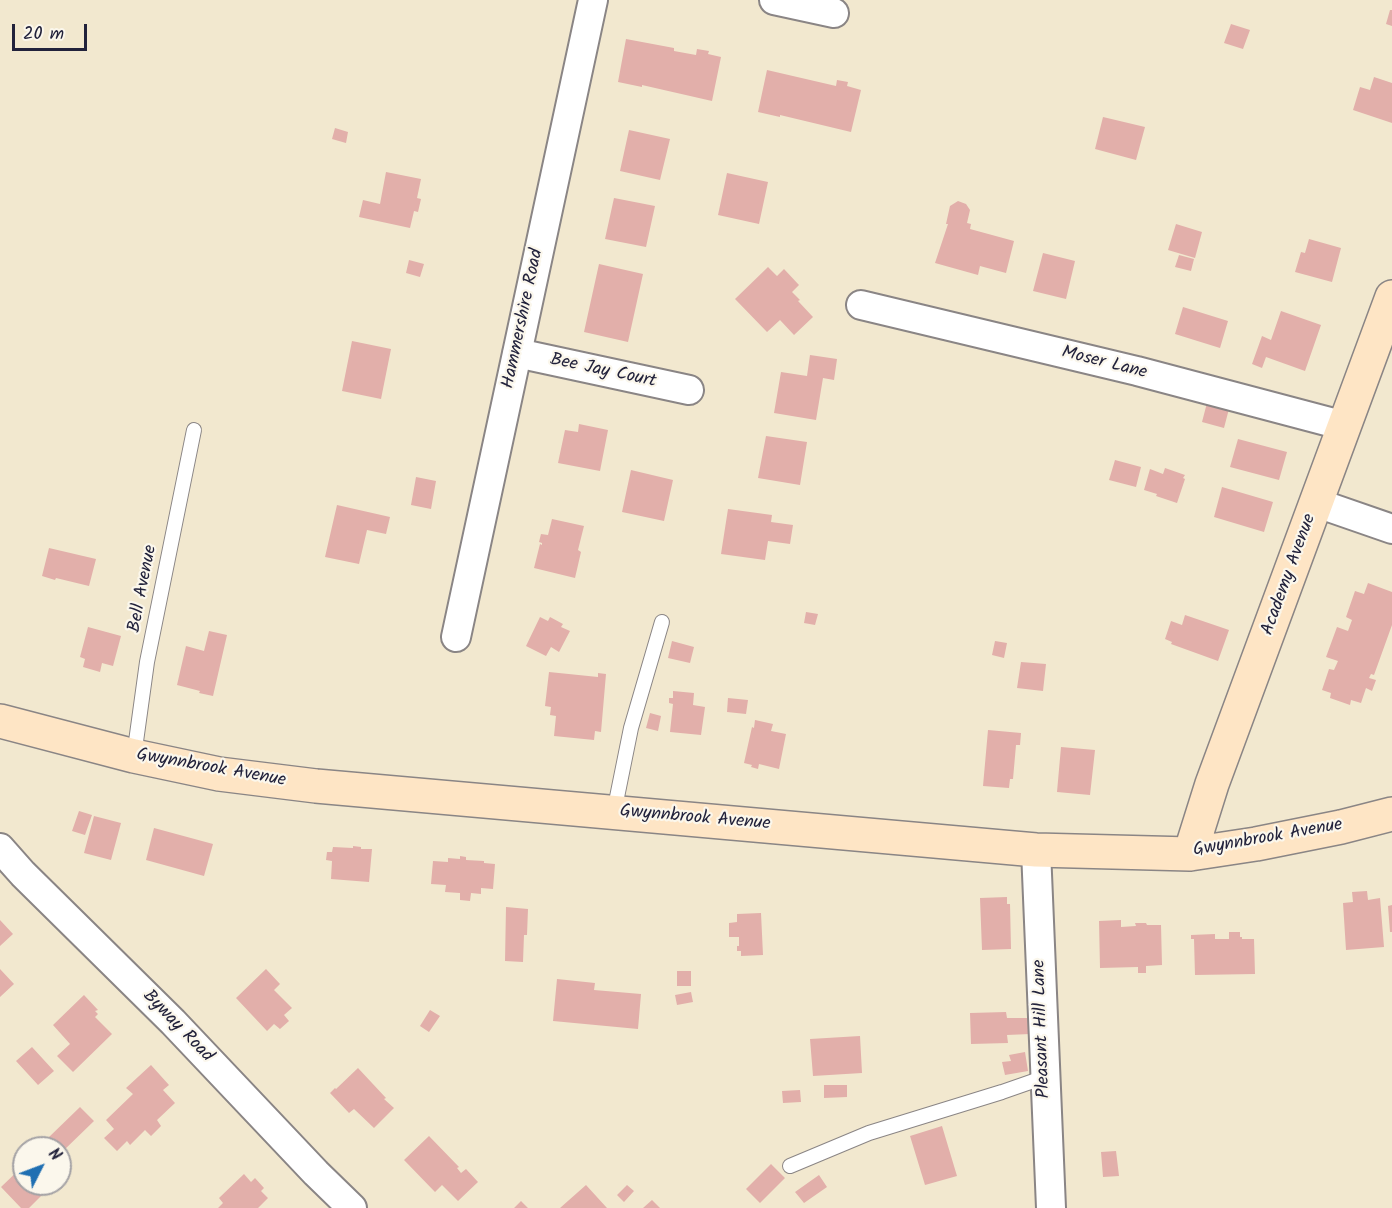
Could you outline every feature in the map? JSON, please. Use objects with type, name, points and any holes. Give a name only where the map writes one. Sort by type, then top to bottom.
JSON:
[{"type":"street","name":"Hammershire Road","points":[[456,637],[593,0]]},
{"type":"street","points":[[774,0],[834,13]]},
{"type":"street","name":"Academy Avenue","points":[[1191,854],[1212,784],[1392,297]]},
{"type":"street","name":"Moser Lane","points":[[861,305],[1137,371],[1345,426]]},
{"type":"street","name":"Bee Jay Court","points":[[517,353],[689,390]]},
{"type":"street","points":[[1317,502],[1392,529]]},
{"type":"street","name":"Gwynnbrook Avenue","points":[[0,721],[134,756],[219,774],[316,786],[1036,850],[1191,854],[1256,844],[1392,814]]},
{"type":"street","name":"Byway Road","points":[[0,848],[23,874],[173,1022],[352,1208]]},
{"type":"street","name":"Pleasant Hill Lane","points":[[1036,850],[1051,1208]]},
{"type":"lane","name":"Bell Avenue","points":[[134,756],[147,662],[194,430]]},
{"type":"lane","points":[[614,812],[631,728],[662,622]]},
{"type":"lane","points":[[790,1166],[869,1133],[1045,1077]]},
{"type":"building","points":[[1390,10],[1392,10],[1392,26],[1386,24]]},
{"type":"building","points":[[1231,24],[1250,30],[1243,49],[1224,43]]},
{"type":"building","points":[[626,39],[674,48],[674,51],[696,55],[697,49],[709,51],[708,54],[721,57],[712,101],[642,85],[642,87],[618,82]]},
{"type":"building","points":[[767,70],[836,86],[837,80],[848,82],[847,86],[861,90],[851,132],[758,112]]},
{"type":"building","points":[[1374,77],[1392,83],[1392,123],[1353,110],[1360,87],[1370,90]]},
{"type":"building","points":[[1103,117],[1145,127],[1136,160],[1095,149]]},
{"type":"building","points":[[335,128],[348,132],[346,143],[332,139]]},
{"type":"building","points":[[629,130],[670,139],[660,180],[620,171]]},
{"type":"building","points":[[386,172],[421,179],[417,198],[421,199],[418,212],[414,211],[410,228],[359,217],[363,200],[380,204]]},
{"type":"building","points":[[727,173],[768,182],[759,224],[718,215]]},
{"type":"building","points":[[614,198],[655,206],[646,247],[605,239]]},
{"type":"building","points":[[958,201],[966,204],[970,210],[967,223],[971,224],[970,229],[1014,241],[1006,273],[980,266],[978,275],[935,263],[948,224],[946,224],[950,206]]},
{"type":"building","points":[[1176,224],[1202,232],[1195,258],[1168,250]]},
{"type":"building","points":[[1309,239],[1341,248],[1332,282],[1295,272],[1301,252],[1305,253]]},
{"type":"building","points":[[1043,253],[1075,261],[1066,299],[1033,291]]},
{"type":"building","points":[[1179,255],[1194,259],[1191,271],[1175,267]]},
{"type":"building","points":[[409,260],[424,264],[420,277],[406,273]]},
{"type":"building","points":[[599,264],[643,274],[628,342],[584,332]]},
{"type":"building","points":[[768,267],[777,276],[784,269],[799,285],[792,292],[813,317],[794,335],[780,320],[767,332],[735,299]]},
{"type":"building","points":[[1183,307],[1228,321],[1220,348],[1175,334]]},
{"type":"building","points":[[1281,311],[1321,325],[1305,371],[1266,357],[1262,368],[1252,364],[1262,336],[1271,340]]},
{"type":"building","points":[[352,341],[391,349],[381,399],[342,391]]},
{"type":"building","points":[[810,355],[837,359],[834,380],[823,378],[816,420],[774,413],[781,372],[807,376]]},
{"type":"building","points":[[1208,399],[1230,405],[1224,428],[1202,422]]},
{"type":"building","points":[[579,424],[608,430],[600,471],[558,463],[565,430],[578,432]]},
{"type":"building","points":[[766,436],[807,442],[800,485],[758,478]]},
{"type":"building","points":[[1238,439],[1287,452],[1279,480],[1230,467]]},
{"type":"building","points":[[1115,460],[1141,467],[1136,487],[1109,480]]},
{"type":"building","points":[[1165,468],[1185,475],[1177,503],[1144,490],[1150,469],[1163,474]]},
{"type":"building","points":[[631,470],[673,480],[664,521],[622,512]]},
{"type":"building","points":[[416,477],[436,481],[431,509],[411,505]]},
{"type":"building","points":[[1222,487],[1273,502],[1264,532],[1214,517]]},
{"type":"building","points":[[337,505],[390,517],[386,534],[367,530],[359,564],[325,557]]},
{"type":"building","points":[[728,509],[772,515],[771,522],[793,525],[790,544],[768,541],[765,560],[721,554]]},
{"type":"building","points":[[552,519],[584,526],[578,550],[581,552],[575,578],[534,568],[540,544],[542,545],[539,542],[541,534],[548,535]]},
{"type":"building","points":[[49,548],[96,559],[89,586],[42,576]]},
{"type":"building","points":[[1368,583],[1392,592],[1392,625],[1374,675],[1371,674],[1369,678],[1376,680],[1372,691],[1366,688],[1361,703],[1351,700],[1350,705],[1330,698],[1331,693],[1322,690],[1329,669],[1334,670],[1338,661],[1326,657],[1337,627],[1348,631],[1352,620],[1346,617],[1355,591],[1364,594]]},
{"type":"building","points":[[806,612],[818,614],[815,625],[804,623]]},
{"type":"building","points":[[1185,615],[1229,630],[1218,661],[1171,644],[1172,642],[1165,639],[1171,621],[1182,625]]},
{"type":"building","points":[[540,617],[548,621],[550,617],[563,624],[561,627],[570,631],[559,652],[551,647],[546,656],[526,646]]},
{"type":"building","points":[[88,627],[121,636],[113,666],[102,663],[100,672],[83,667],[85,659],[80,657]]},
{"type":"building","points":[[209,631],[227,635],[213,696],[177,685],[186,646],[204,651]]},
{"type":"building","points":[[672,641],[694,647],[690,663],[668,658]]},
{"type":"building","points":[[995,641],[1007,643],[1004,658],[992,655]]},
{"type":"building","points":[[1021,662],[1046,664],[1043,691],[1017,688]]},
{"type":"building","points":[[549,672],[598,677],[598,673],[606,674],[601,732],[595,731],[594,740],[554,736],[556,716],[550,715],[551,707],[545,706]]},
{"type":"building","points":[[673,691],[694,693],[693,705],[705,707],[701,735],[670,732],[673,704],[669,703],[669,698],[673,698]]},
{"type":"building","points":[[728,698],[748,700],[746,714],[727,712]]},
{"type":"building","points":[[650,713],[661,716],[658,731],[646,728]]},
{"type":"building","points":[[755,720],[773,724],[771,731],[786,734],[779,769],[759,764],[758,769],[744,763]]},
{"type":"building","points":[[988,730],[1021,733],[1020,745],[1016,745],[1013,779],[1010,779],[1009,788],[983,786]]},
{"type":"building","points":[[1061,747],[1095,750],[1090,795],[1057,792]]},
{"type":"building","points":[[79,811],[92,815],[85,835],[72,831]]},
{"type":"building","points":[[94,816],[121,823],[111,860],[84,853]]},
{"type":"building","points":[[154,828],[213,844],[204,876],[146,860]]},
{"type":"building","points":[[353,846],[372,849],[369,882],[331,879],[332,861],[326,860],[327,852],[332,852],[333,847],[353,848]]},
{"type":"building","points":[[460,856],[466,857],[466,860],[495,864],[493,889],[481,888],[481,894],[471,893],[470,901],[460,900],[460,893],[445,892],[446,885],[431,884],[433,861],[448,862],[448,858],[460,859]]},
{"type":"building","points":[[1367,891],[1368,900],[1380,898],[1384,947],[1346,950],[1343,903],[1353,902],[1352,892]]},
{"type":"building","points":[[1007,897],[1007,904],[1010,904],[1011,949],[982,950],[980,898]]},
{"type":"building","points":[[1392,905],[1392,932],[1390,932],[1388,906]]},
{"type":"building","points":[[506,907],[528,909],[523,962],[505,961]]},
{"type":"building","points":[[761,913],[763,955],[741,956],[741,951],[737,951],[739,937],[729,937],[729,923],[737,922],[737,914]]},
{"type":"building","points":[[0,920],[13,934],[0,946]]},
{"type":"building","points":[[1121,920],[1121,927],[1136,926],[1135,923],[1161,925],[1162,965],[1146,966],[1146,973],[1138,973],[1138,967],[1100,968],[1099,921]]},
{"type":"building","points":[[1229,932],[1240,932],[1242,939],[1254,939],[1255,974],[1195,975],[1194,939],[1191,939],[1191,935],[1215,934],[1215,939],[1229,939]]},
{"type":"building","points":[[0,969],[14,984],[0,997]]},
{"type":"building","points":[[266,969],[280,984],[274,990],[292,1008],[284,1015],[289,1021],[280,1029],[274,1024],[267,1031],[236,998]]},
{"type":"building","points":[[677,971],[691,971],[691,986],[677,986]]},
{"type":"building","points":[[557,979],[595,983],[594,990],[641,994],[638,1029],[553,1021]]},
{"type":"building","points":[[691,992],[693,1002],[677,1005],[675,995]]},
{"type":"building","points":[[84,995],[98,1010],[95,1011],[98,1014],[95,1017],[112,1034],[73,1072],[57,1056],[70,1044],[53,1025]]},
{"type":"building","points":[[430,1010],[440,1016],[429,1032],[420,1026]]},
{"type":"building","points":[[1006,1012],[1007,1018],[1029,1018],[1030,1034],[1007,1035],[1008,1043],[971,1044],[970,1013]]},
{"type":"building","points":[[860,1036],[862,1073],[813,1076],[810,1039]]},
{"type":"building","points":[[32,1047],[54,1071],[38,1085],[16,1061]]},
{"type":"building","points":[[1025,1052],[1028,1071],[1005,1075],[1002,1062],[1011,1061],[1009,1055]]},
{"type":"building","points":[[151,1065],[169,1085],[163,1090],[175,1103],[157,1120],[161,1126],[151,1136],[145,1130],[130,1145],[127,1141],[117,1151],[104,1138],[114,1129],[106,1120],[133,1094],[126,1088]]},
{"type":"building","points":[[358,1068],[394,1108],[374,1128],[354,1109],[349,1113],[330,1093]]},
{"type":"building","points":[[824,1085],[847,1085],[847,1097],[824,1098]]},
{"type":"building","points":[[800,1090],[801,1102],[783,1103],[782,1091]]},
{"type":"building","points":[[80,1107],[94,1121],[72,1142],[72,1136],[50,1136]]},
{"type":"building","points":[[942,1126],[957,1176],[925,1185],[910,1136]]},
{"type":"building","points":[[429,1136],[459,1167],[457,1168],[461,1173],[466,1169],[478,1182],[458,1201],[442,1185],[435,1192],[404,1160]]},
{"type":"building","points":[[1116,1151],[1119,1176],[1103,1177],[1101,1152]]},
{"type":"building","points":[[771,1164],[785,1178],[760,1203],[746,1189]]},
{"type":"building","points":[[244,1174],[251,1182],[255,1178],[264,1188],[261,1191],[268,1198],[258,1208],[218,1208],[223,1203],[219,1198]]},
{"type":"building","points":[[819,1175],[827,1187],[804,1203],[795,1192]]},
{"type":"building","points":[[12,1176],[12,1196],[41,1196],[29,1208],[21,1208],[1,1187]]},
{"type":"building","points":[[586,1185],[607,1208],[560,1208]]},
{"type":"building","points":[[627,1185],[634,1191],[624,1202],[617,1195]]},
{"type":"building","points":[[652,1200],[660,1208],[643,1208]]},
{"type":"building","points":[[521,1201],[528,1208],[514,1208]]}]
